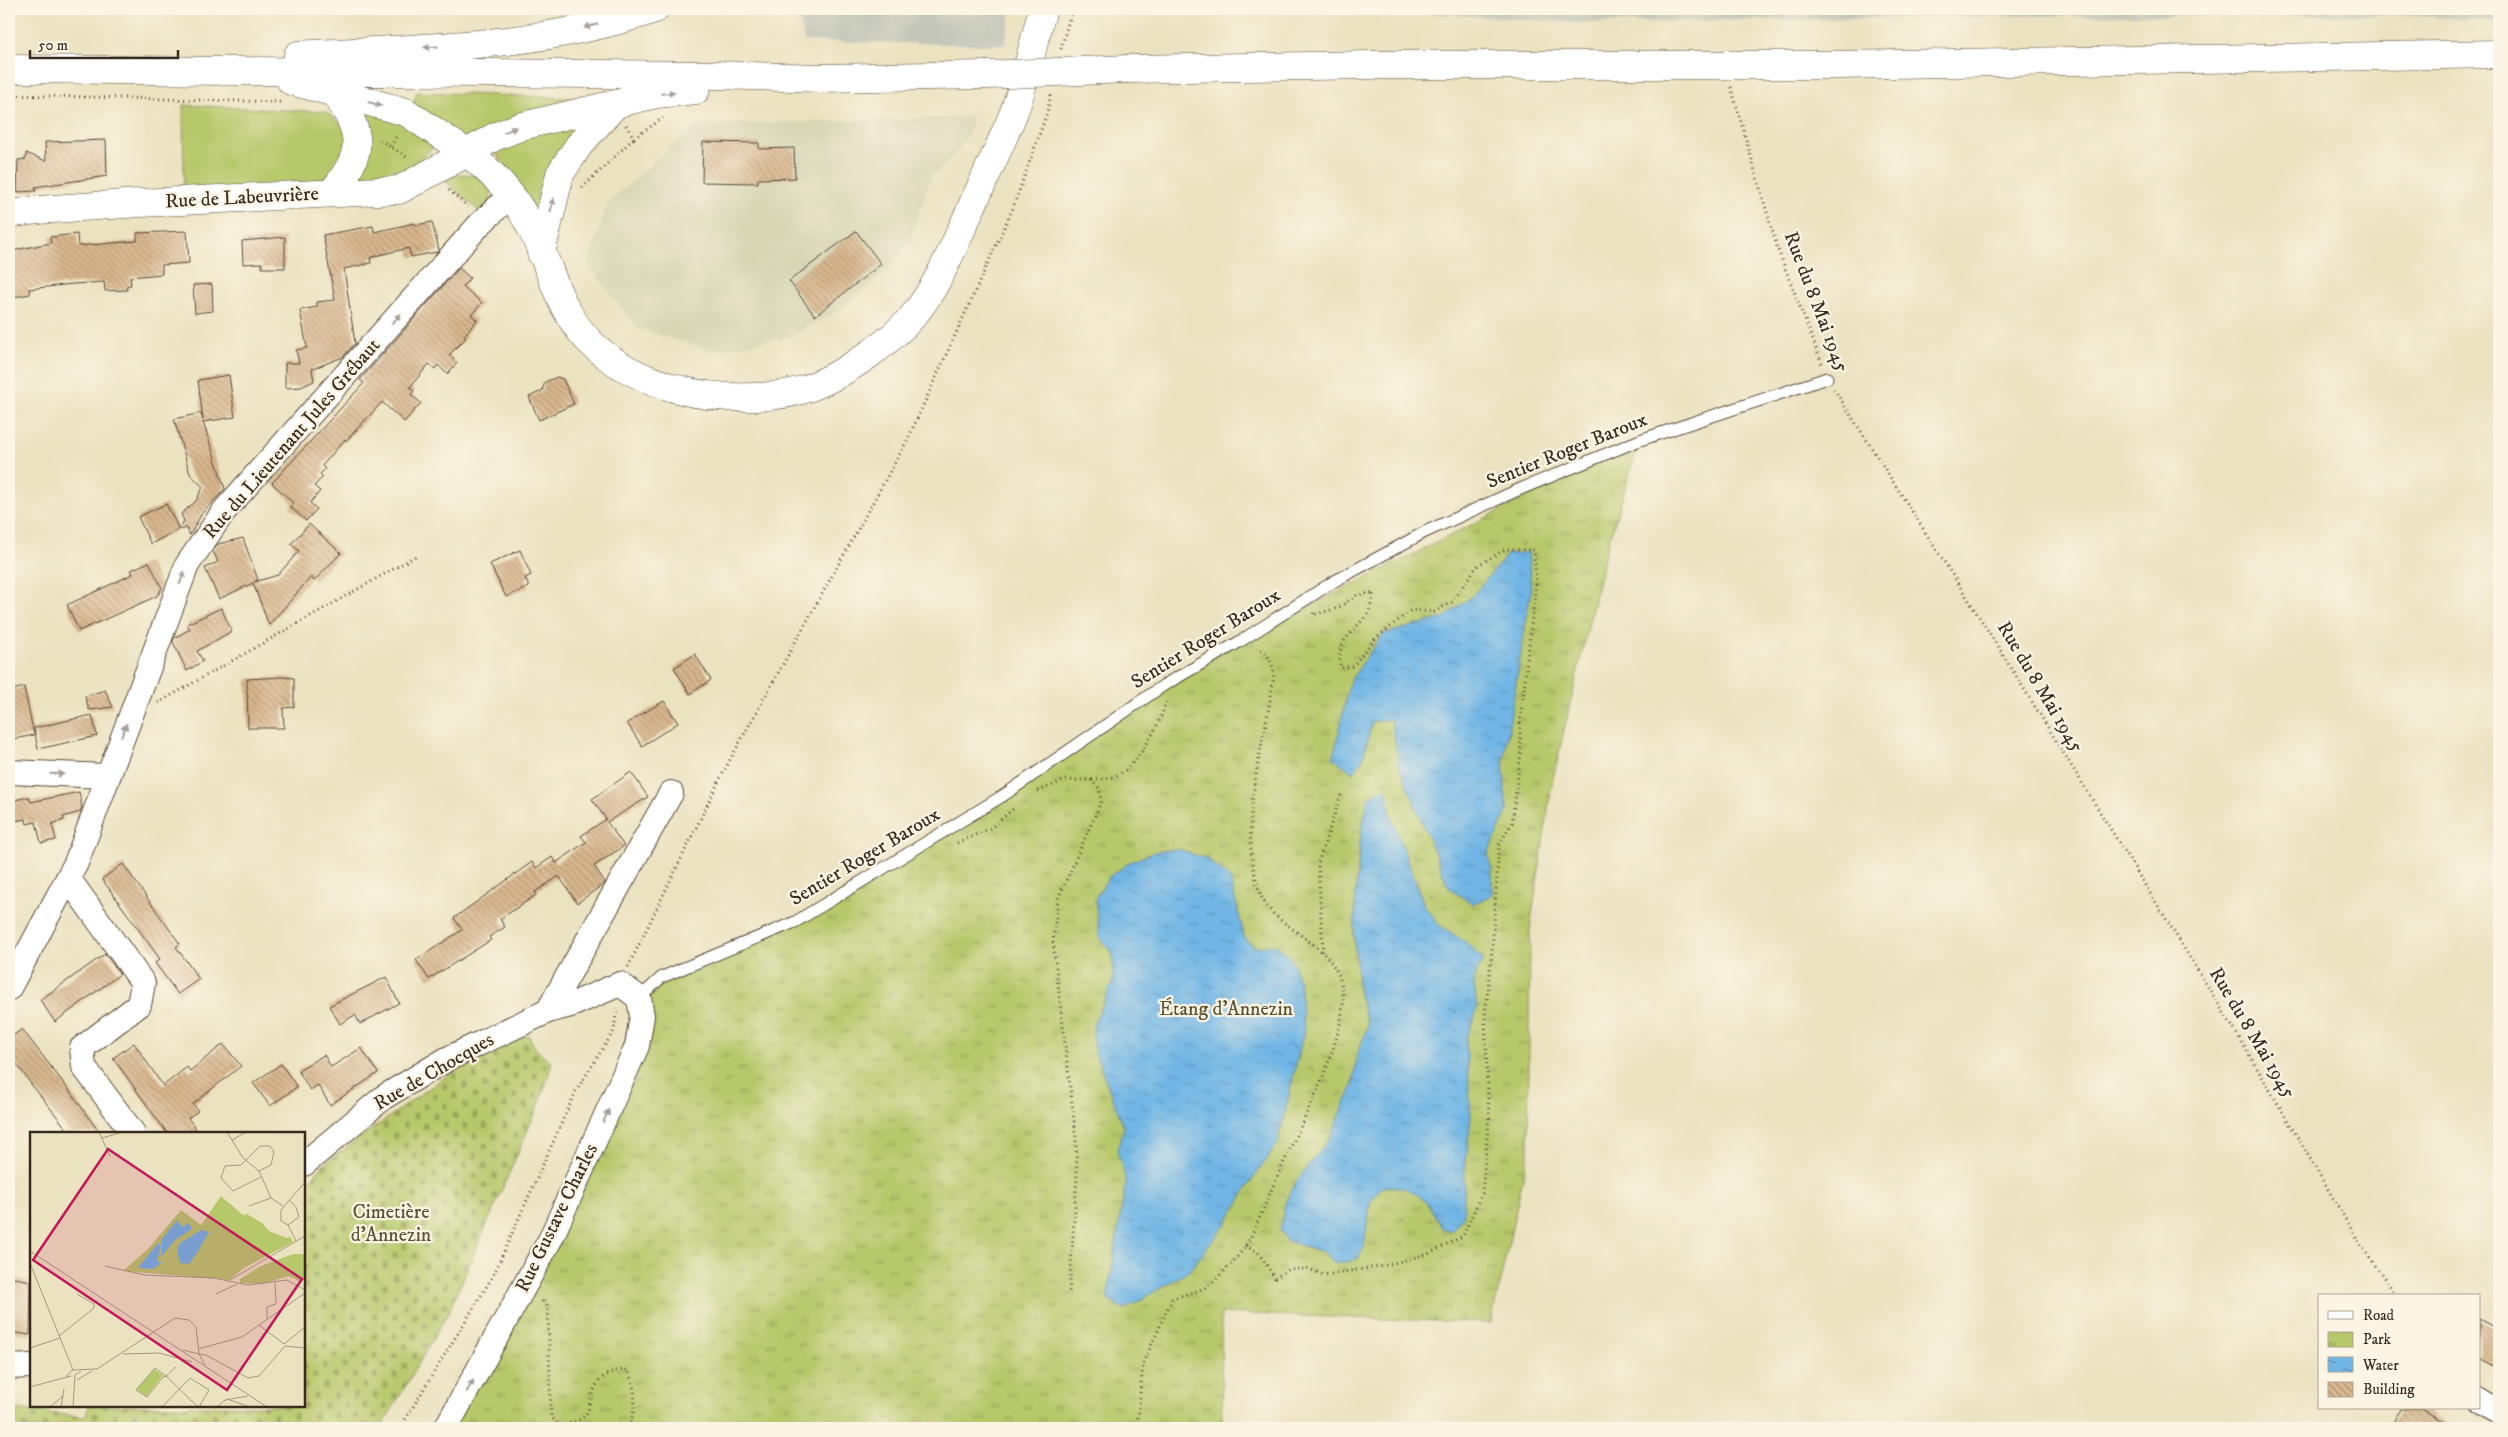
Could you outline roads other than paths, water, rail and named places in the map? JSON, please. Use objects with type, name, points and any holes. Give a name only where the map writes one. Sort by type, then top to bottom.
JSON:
[{"type":"main road","points":[[261,72],[288,56],[485,44],[581,29],[655,9]]},
{"type":"main road","points":[[261,72],[406,112],[467,153],[494,174],[512,194],[531,227],[560,301],[589,341],[623,366],[686,392],[764,398],[811,388],[844,370],[893,335],[914,316],[931,290],[952,249],[1013,112],[1043,9]]},
{"type":"main road","points":[[9,70],[694,75],[822,78],[986,75],[1127,69],[1372,65],[1725,65],[2499,54]]},
{"type":"main road","name":"Rue de Labeuvrière","points":[[9,214],[38,210],[140,203],[399,190],[494,137],[522,126],[584,110],[614,106],[657,94],[822,78]]},
{"type":"main road","points":[[332,193],[349,171],[356,156],[354,124],[336,94]]},
{"type":"main road","points":[[542,253],[560,174],[579,145],[614,106]]},
{"type":"street","name":"Rue du Lieutenant Jules Grébaut","points":[[9,988],[76,863],[186,565],[224,511],[480,224],[512,194]]},
{"type":"street","points":[[9,772],[107,776]]},
{"type":"street","points":[[548,1011],[671,793]]},
{"type":"street","points":[[68,878],[143,983],[139,1005],[82,1048],[84,1067],[132,1132]]},
{"type":"street","name":"Rue de Chocques","points":[[305,1163],[384,1097],[447,1059],[548,1011],[571,1006],[620,984],[639,998]]},
{"type":"street","name":"Rue Gustave Charles","points":[[446,1428],[551,1238],[636,1046],[642,1016],[639,998]]},
{"type":"street","points":[[9,1366],[30,1366]]},
{"type":"street","points":[[2480,1401],[2499,1412]]},
{"type":"lane","name":"Sentier Roger Baroux","points":[[639,998],[662,978],[795,922],[1004,795],[1164,685],[1239,642],[1314,594],[1425,532],[1518,490],[1640,440],[1827,378]]},
{"type":"water","points":[[1528,552],[1531,590],[1503,763],[1507,812],[1488,854],[1492,871],[1492,895],[1473,904],[1449,888],[1399,766],[1391,719],[1372,722],[1363,758],[1354,773],[1333,758],[1350,681],[1383,634],[1444,618],[1473,595],[1508,554]]},
{"type":"water","points":[[1386,789],[1392,819],[1424,905],[1439,925],[1468,944],[1483,960],[1473,979],[1477,1007],[1473,1023],[1466,1038],[1471,1118],[1464,1178],[1464,1215],[1452,1231],[1442,1228],[1431,1209],[1412,1191],[1403,1188],[1381,1187],[1370,1203],[1364,1247],[1358,1259],[1343,1263],[1333,1263],[1324,1252],[1287,1241],[1280,1230],[1285,1203],[1298,1179],[1330,1138],[1353,1085],[1357,1056],[1368,1025],[1359,995],[1354,936],[1356,889],[1361,832],[1368,799],[1379,791]]},
{"type":"water","points":[[1178,849],[1209,860],[1230,879],[1245,939],[1254,947],[1276,945],[1291,958],[1299,980],[1304,1031],[1277,1145],[1252,1180],[1225,1225],[1189,1271],[1125,1309],[1107,1300],[1126,1180],[1117,1150],[1124,1128],[1093,1047],[1093,1025],[1113,982],[1113,955],[1100,937],[1095,899],[1109,877],[1132,861],[1158,851]]},
{"type":"park label","name":"Étang d’Annezin","points":[[1226,1009]]},
{"type":"park label","name":"Cimetière d’Annezin","points":[[391,1224]]}]
